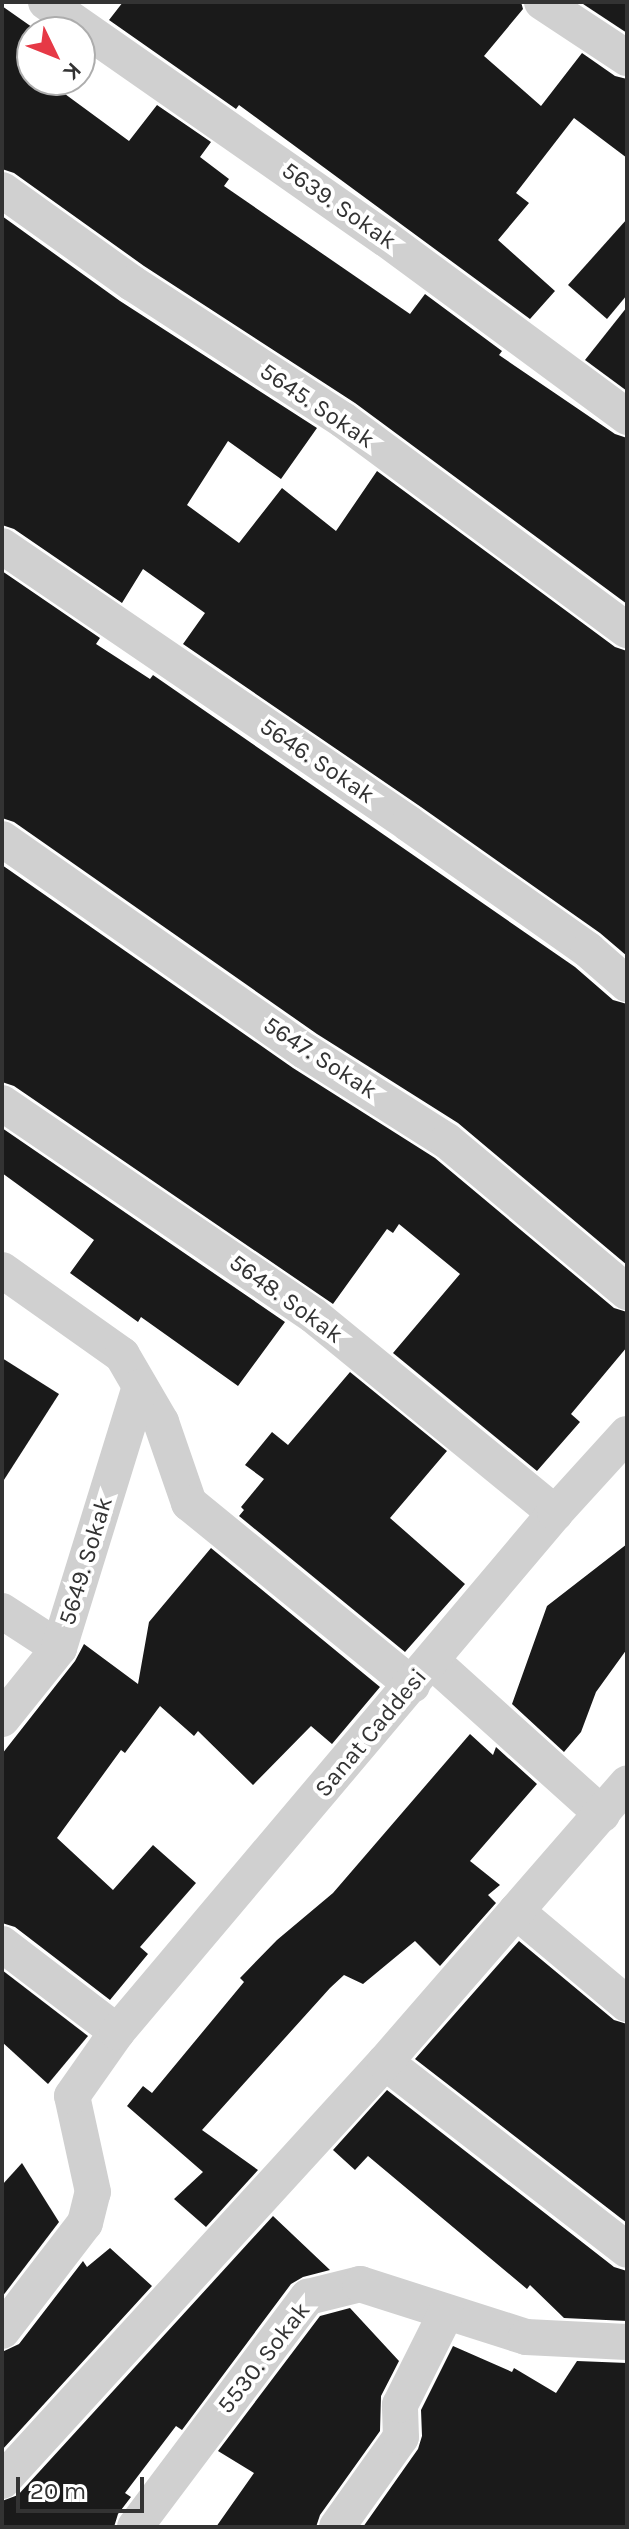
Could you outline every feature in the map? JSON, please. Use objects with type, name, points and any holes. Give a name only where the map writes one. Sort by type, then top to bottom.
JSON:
[{"type":"street","name":"5639. Sokak","points":[[46,2],[386,239],[627,417]]},
{"type":"street","points":[[542,2],[627,58]]},
{"type":"street","name":"5645. Sokak","points":[[2,190],[132,283],[343,420],[627,630]]},
{"type":"street","name":"5646. Sokak","points":[[2,546],[409,824],[588,950],[627,984]]},
{"type":"street","name":"5647. Sokak","points":[[2,839],[305,1051],[447,1141],[627,1292]]},
{"type":"street","name":"5648. Sokak","points":[[2,1103],[313,1315],[555,1513]]},
{"type":"street","points":[[2,1270],[122,1355],[161,1422],[189,1503],[422,1673],[602,1814]]},
{"type":"street","name":"5649. Sokak","points":[[2,1719],[59,1648],[140,1387]]},
{"type":"street","name":"Sanat Caddesi","points":[[2,2331],[85,2223],[93,2192],[72,2096],[117,2032],[555,1513],[627,1434]]},
{"type":"street","points":[[2,1611],[59,1648]]},
{"type":"street","points":[[2,2481],[385,2062],[627,1784]]},
{"type":"street","points":[[516,1911],[627,2004]]},
{"type":"street","points":[[2,1944],[117,2032]]},
{"type":"street","points":[[385,2062],[627,2250]]},
{"type":"street","name":"5530. Sokak","points":[[135,2527],[308,2297],[360,2284],[526,2337],[627,2342]]},
{"type":"street","points":[[337,2527],[401,2437],[400,2405],[446,2313]]},
{"type":"building","points":[[123,2],[521,2],[523,9],[484,56],[541,106],[582,53],[615,76],[627,79],[627,158],[574,118],[516,193],[529,203],[498,240],[555,291],[530,319],[239,105],[236,109],[109,20]]},
{"type":"building","points":[[580,2],[627,2],[627,33]]},
{"type":"building","points":[[2,6],[16,16],[16,96],[68,96],[129,141],[157,105],[211,142],[200,157],[229,179],[224,186],[410,314],[425,294],[502,351],[499,355],[615,434],[627,438],[627,604],[355,403],[144,266],[14,173],[2,169]]},
{"type":"building","points":[[2,216],[120,301],[317,428],[281,479],[228,441],[187,505],[239,543],[282,488],[336,531],[377,471],[615,647],[627,651],[627,956],[600,933],[421,807],[183,644],[205,613],[143,569],[122,603],[14,529],[2,525]]},
{"type":"building","points":[[627,219],[627,295],[607,319],[568,285]]},
{"type":"building","points":[[627,307],[627,391],[585,360]]},
{"type":"building","points":[[2,571],[100,638],[96,644],[150,679],[153,675],[575,967],[613,1000],[627,1004],[627,1265],[458,1123],[317,1034],[14,822],[2,818]]},
{"type":"building","points":[[2,865],[293,1068],[435,1158],[614,1308],[627,1312],[627,1347],[571,1414],[580,1422],[537,1471],[393,1353],[460,1274],[399,1224],[393,1233],[387,1229],[333,1304],[14,1086],[2,1082]]},
{"type":"building","points":[[2,1128],[285,1322],[238,1386],[141,1317],[138,1322],[70,1273],[94,1240],[2,1173]]},
{"type":"building","points":[[2,1358],[59,1394],[2,1483]]},
{"type":"building","points":[[350,1372],[447,1451],[390,1518],[465,1584],[405,1652],[239,1516],[244,1510],[241,1507],[264,1479],[245,1465],[272,1432],[288,1445]]},
{"type":"building","points":[[627,1544],[627,1649],[596,1692],[581,1732],[564,1752],[512,1704],[547,1606]]},
{"type":"building","points":[[211,1548],[380,1687],[332,1744],[311,1726],[253,1785],[198,1731],[194,1736],[160,1706],[125,1753],[121,1750],[57,1838],[113,1890],[153,1845],[196,1883],[140,1947],[148,1954],[110,2000],[15,1927],[2,1923],[2,1754],[75,1661],[84,1644],[138,1684],[149,1622]]},
{"type":"building","points":[[470,1734],[493,1755],[496,1747],[537,1784],[470,1861],[500,1885],[488,1895],[496,1903],[440,1966],[415,1941],[363,1984],[344,1975],[202,2130],[258,2170],[206,2227],[174,2199],[203,2172],[127,2106],[143,2086],[152,2093],[244,1982],[240,1978],[277,1940],[333,1893]]},
{"type":"building","points":[[519,1941],[614,2020],[627,2024],[627,2223],[415,2059]]},
{"type":"building","points":[[2,1970],[88,2036],[48,2084],[2,2042]]},
{"type":"building","points":[[387,2090],[614,2267],[627,2271],[627,2321],[564,2318],[530,2285],[527,2289],[368,2156],[355,2170],[333,2150]]},
{"type":"building","points":[[22,2163],[59,2222],[2,2297],[2,2185]]},
{"type":"building","points":[[273,2216],[330,2270],[303,2277],[291,2284],[182,2430],[176,2426],[125,2493],[131,2497],[118,2514],[114,2527],[2,2527],[2,2501],[18,2495]]},
{"type":"building","points":[[110,2248],[152,2286],[2,2450],[2,2352],[19,2344],[83,2261],[87,2267]]},
{"type":"building","points":[[350,2308],[399,2361],[381,2396],[380,2431],[320,2515],[316,2527],[216,2527],[254,2473],[218,2451],[320,2316]]},
{"type":"building","points":[[453,2346],[512,2372],[514,2368],[556,2393],[577,2361],[627,2363],[627,2527],[363,2527],[418,2449],[422,2436],[421,2410]]}]
